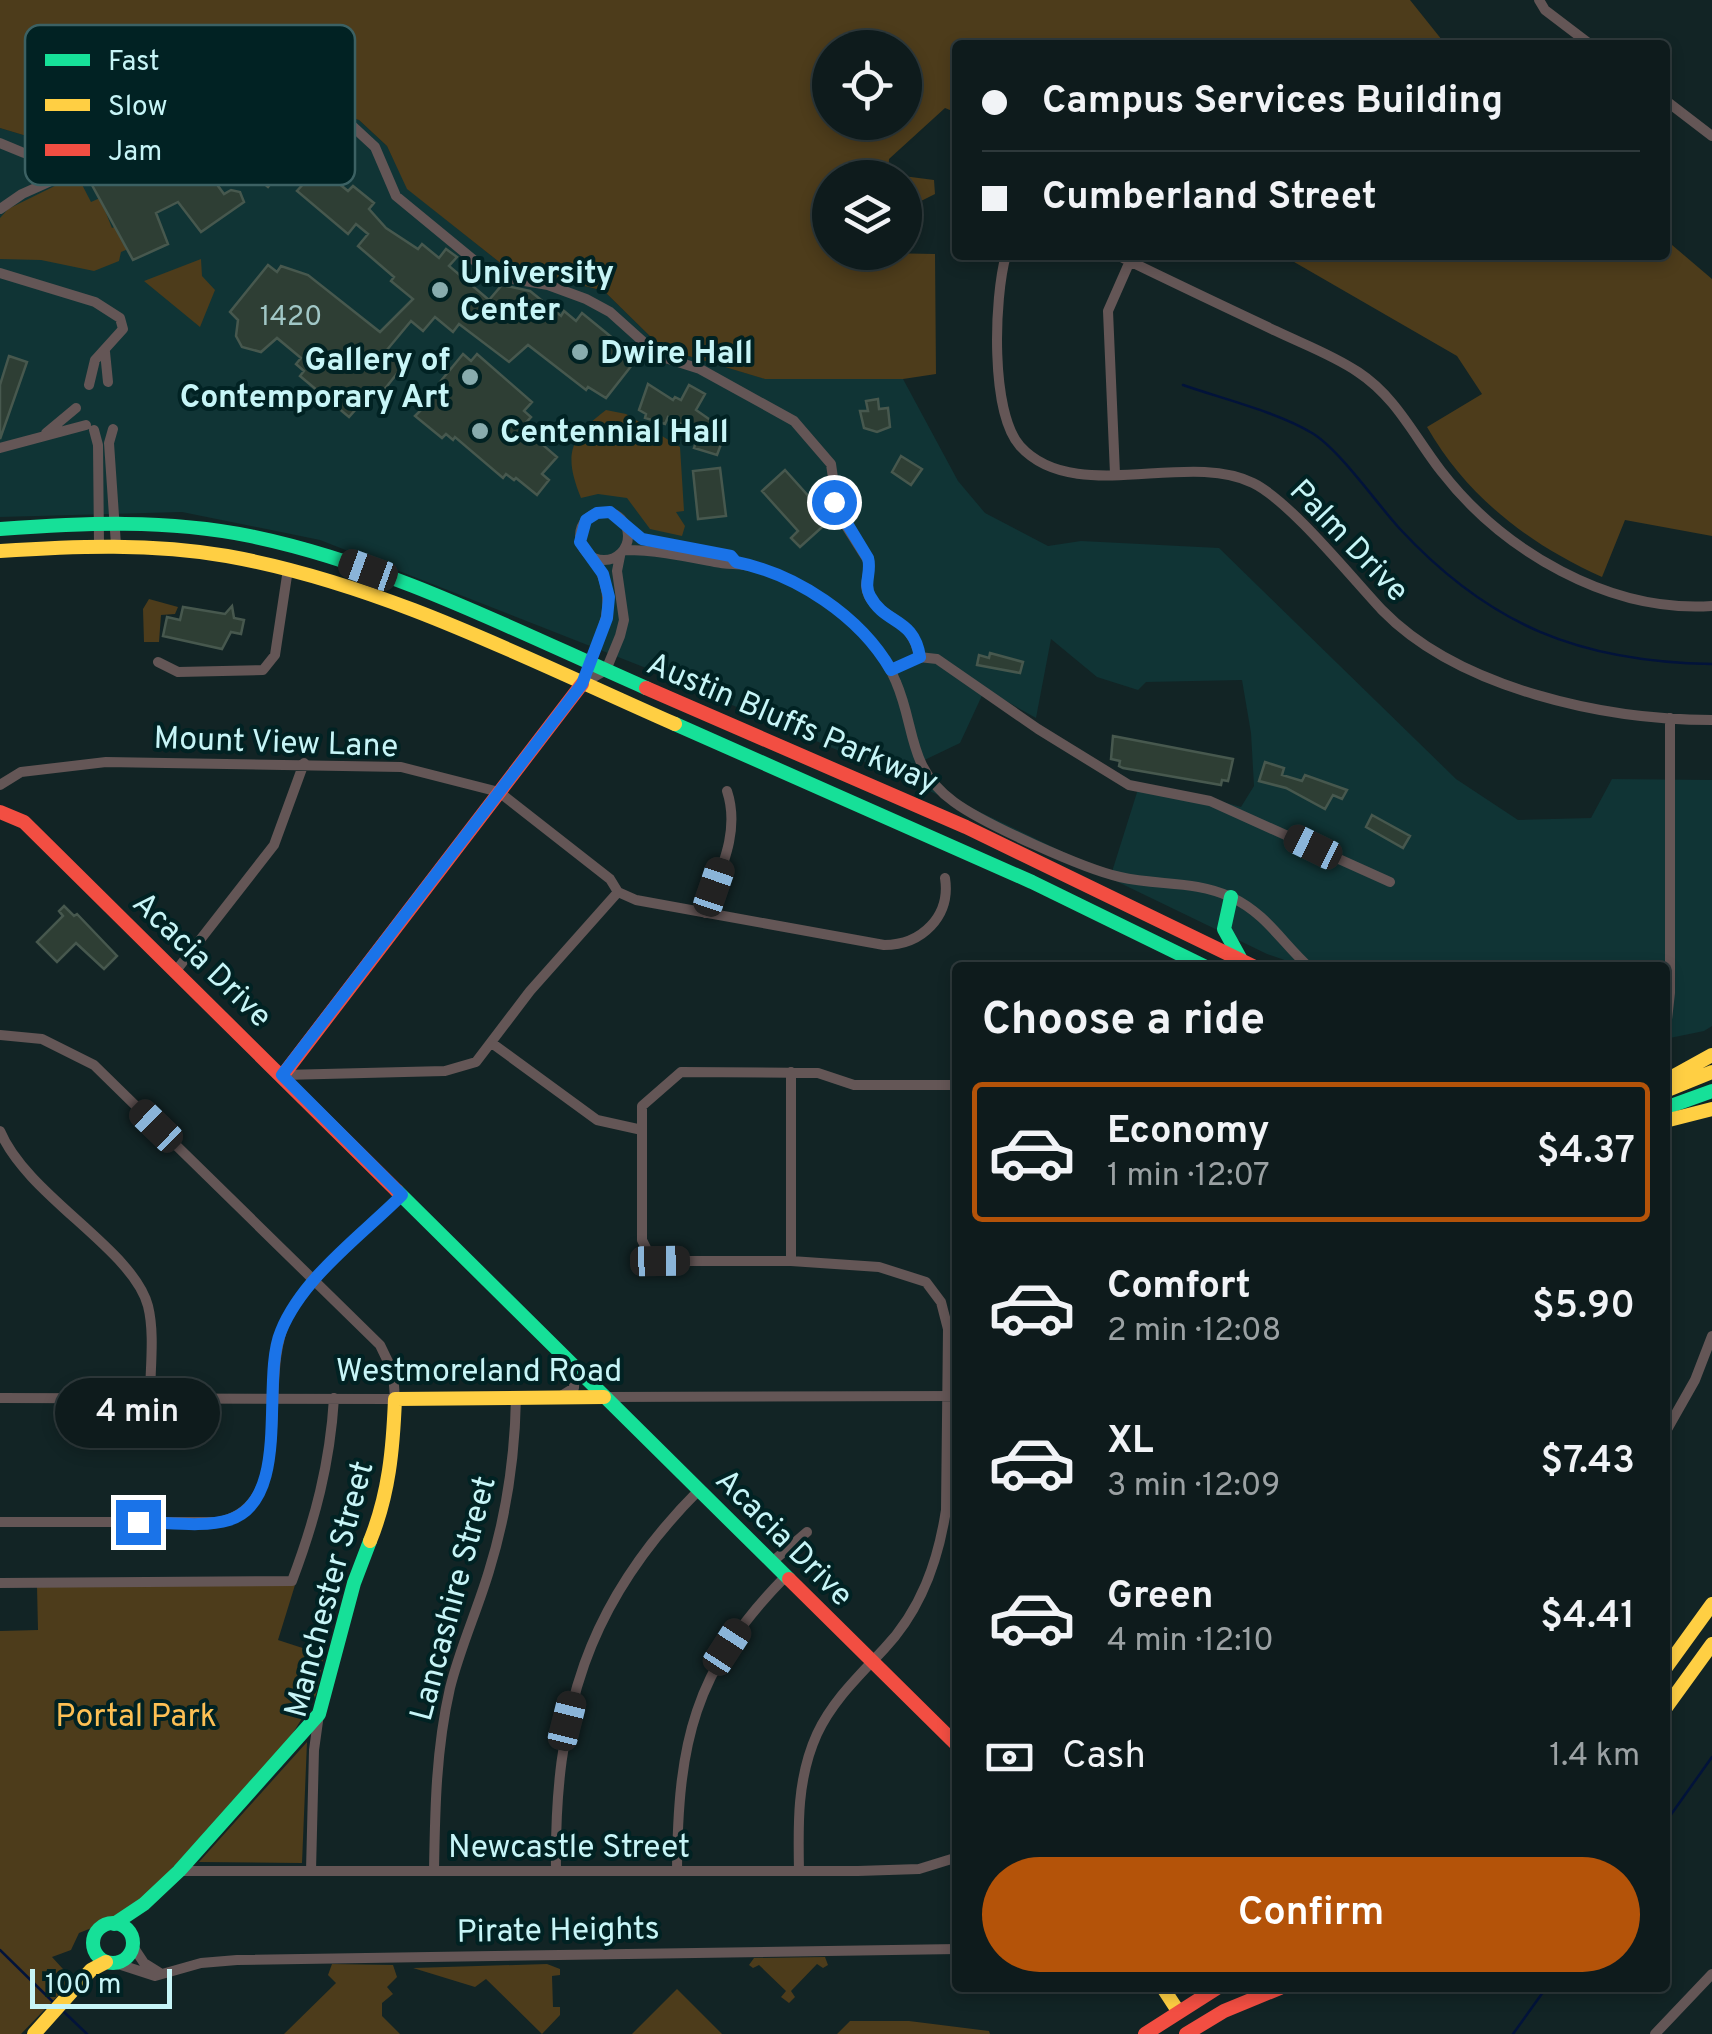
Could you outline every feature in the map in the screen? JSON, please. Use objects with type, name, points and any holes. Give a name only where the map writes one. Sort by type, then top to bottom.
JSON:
[{"type":"main road","name":"Austin Bluffs Parkway","points":[[0,529],[116,522],[226,532],[332,558],[388,577],[982,834],[1247,962]]},
{"type":"main road","name":"Austin Bluffs Parkway","points":[[0,551],[99,544],[226,556],[288,569],[385,599],[1032,882],[1195,962]]},
{"type":"main road","points":[[282,1075],[582,684]]},
{"type":"main road","name":"Acacia Drive","points":[[0,812],[24,822],[952,1740]]},
{"type":"main road","points":[[1182,930],[1212,925],[1232,897]]},
{"type":"main road","points":[[1208,962],[1240,958],[1224,930],[1232,897]]},
{"type":"main road","points":[[1670,1078],[1712,1055]]},
{"type":"main road","points":[[1670,1089],[1712,1072]]},
{"type":"main road","points":[[1670,1106],[1712,1092]]},
{"type":"main road","points":[[1670,1120],[1712,1110]]},
{"type":"main road","name":"Westmoreland Road","points":[[395,1399],[604,1398]]},
{"type":"main road","name":"Manchester Street","points":[[319,1714],[354,1583],[384,1508],[393,1457],[395,1399]]},
{"type":"main road","points":[[1670,1662],[1712,1604]]},
{"type":"main road","points":[[1670,1702],[1712,1644]]},
{"type":"main road","points":[[105,1958],[96,1933],[144,1904],[179,1871],[319,1714]]},
{"type":"main road","points":[[34,2034],[90,1970],[105,1958],[125,1959],[144,1904]]},
{"type":"main road","points":[[114,1924],[125,1928],[132,1942]]},
{"type":"main road","points":[[1166,1992],[1178,2011]]},
{"type":"main road","points":[[1145,2034],[1209,1992]]},
{"type":"main road","points":[[1186,2034],[1224,2011],[1270,1992]]},
{"type":"street","points":[[1539,0],[1545,10],[1585,40]]},
{"type":"street","points":[[1670,104],[1711,133]]},
{"type":"street","points":[[355,128],[375,147],[396,196],[480,266],[507,278],[548,285],[586,299],[610,312],[659,356],[700,369],[794,421],[830,464],[838,513],[869,562],[866,583],[873,602],[914,634],[920,657]]},
{"type":"street","points":[[0,143],[25,153]]},
{"type":"street","points":[[0,208],[42,185]]},
{"type":"street","name":"Palm Drive","points":[[1005,260],[1000,286],[1000,402],[1005,421],[1020,446],[1041,462],[1066,472],[1213,473],[1251,482],[1274,497],[1402,629],[1445,657],[1521,689],[1617,712],[1712,720]]},
{"type":"street","points":[[1115,474],[1108,310],[1130,261],[1360,373],[1396,404],[1452,484],[1503,532],[1542,559],[1594,586],[1630,598],[1669,606],[1712,606]]},
{"type":"street","points":[[0,273],[94,302],[116,314],[123,329],[95,360],[89,384]]},
{"type":"street","points":[[105,352],[108,382]]},
{"type":"street","points":[[46,433],[76,408]]},
{"type":"street","points":[[0,448],[46,433],[90,428],[98,446],[99,544]]},
{"type":"street","points":[[113,428],[109,443],[116,545]]},
{"type":"street","points":[[582,684],[609,609],[608,588],[595,559],[580,542],[586,520],[597,513],[610,512],[642,539],[731,556],[736,562],[776,573],[811,592],[860,632],[891,670],[922,766],[941,792],[961,806],[1108,874],[1134,880],[1189,883],[1232,897],[1271,923],[1305,962]]},
{"type":"street","points":[[582,684],[606,670],[624,620],[622,553],[628,528]]},
{"type":"street","points":[[595,559],[660,551],[728,565],[736,562]]},
{"type":"street","points":[[158,662],[178,672],[262,670],[275,655],[288,569]]},
{"type":"street","points":[[891,670],[920,657],[933,658],[1129,785],[1179,793],[1218,806],[1390,882]]},
{"type":"street","points":[[1670,718],[1670,993]]},
{"type":"street","name":"Mount View Lane","points":[[0,785],[21,772],[106,762],[390,765],[482,784],[499,792],[610,879],[618,892],[636,900],[898,945],[925,933],[936,922],[945,902],[945,878]]},
{"type":"street","points":[[175,972],[274,846],[304,763]]},
{"type":"street","points":[[705,913],[732,836],[733,810],[727,792]]},
{"type":"street","points":[[282,1075],[458,1070],[476,1062],[530,992],[618,892]]},
{"type":"street","name":"Manchester Street","points":[[0,1035],[56,1043],[94,1064],[386,1354],[393,1372],[395,1399]]},
{"type":"street","points":[[493,1044],[597,1120],[642,1130]]},
{"type":"street","points":[[952,1086],[854,1084],[818,1072],[681,1072],[642,1106],[642,1240],[651,1258],[880,1267],[926,1282],[946,1315],[952,1384]]},
{"type":"street","points":[[790,1261],[791,1072]]},
{"type":"street","points":[[0,1130],[18,1163],[140,1288],[150,1320],[150,1398]]},
{"type":"street","points":[[0,1522],[230,1520],[250,1509],[264,1480],[272,1366],[280,1334],[315,1281],[402,1195]]},
{"type":"street","points":[[1670,1424],[1708,1364],[1712,1336]]},
{"type":"street","points":[[560,1397],[574,1388],[575,1366]]},
{"type":"street","name":"Westmoreland Road","points":[[604,1398],[952,1396]]},
{"type":"street","name":"Lancashire Street","points":[[434,1871],[440,1734],[458,1660],[488,1577],[505,1512],[515,1451],[516,1397]]},
{"type":"street","name":"Westmoreland Road","points":[[0,1398],[395,1399]]},
{"type":"street","points":[[0,1583],[292,1581],[317,1515],[328,1469],[334,1398]]},
{"type":"street","points":[[799,1872],[800,1796],[810,1752],[838,1700],[910,1616],[936,1560],[946,1510],[952,1412]]},
{"type":"street","points":[[556,1871],[560,1754],[585,1658],[630,1572],[662,1528],[699,1490]]},
{"type":"street","points":[[772,1562],[806,1532]]},
{"type":"street","points":[[677,1871],[679,1785],[696,1712],[714,1668],[742,1623],[785,1577]]},
{"type":"street","name":"Manchester Street","points":[[311,1871],[314,1750],[319,1714]]},
{"type":"street","name":"Newcastle Street","points":[[179,1871],[799,1872],[919,1869],[952,1859]]},
{"type":"street","points":[[132,1942],[144,1963],[160,1974]]},
{"type":"street","name":"Pirate Heights","points":[[105,1958],[147,1975],[237,1960],[952,1949]]},
{"type":"street","points":[[1655,2034],[1712,1974]]},
{"type":"shaded area","points":[[355,119],[359,120],[387,146],[408,189],[503,265],[604,291],[662,348],[766,379],[903,379],[958,481],[985,513],[1048,546],[1081,541],[1219,548],[1456,779],[1518,820],[1591,818],[1612,779],[1712,780],[1712,1026],[1670,1038],[1670,962],[1290,962],[1267,954],[909,781],[646,668],[320,540],[182,512],[0,517],[0,128],[25,136],[25,185],[355,185]],"holes":[[[1051,639],[1097,677],[1138,690],[1146,682],[1242,680],[1254,786],[1241,807],[1186,792],[1139,786],[1111,875],[905,776],[912,766],[960,743],[985,689],[1036,718]]]},
{"type":"green space","points":[[0,0],[1410,0],[1442,40],[952,40],[952,111],[945,108],[922,129],[922,30],[812,30],[812,140],[910,140],[889,160],[812,160],[812,270],[922,270],[922,254],[935,254],[936,374],[903,379],[765,379],[662,348],[604,291],[503,265],[407,189],[387,146],[355,119],[355,25],[25,25],[25,136],[0,128]]},
{"type":"green space","points":[[922,178],[934,180],[935,194],[922,200]]},
{"type":"green space","points":[[57,185],[82,185],[91,202],[100,198],[112,228],[117,226],[128,249],[121,252],[119,261],[94,271],[41,260],[0,259],[0,218],[8,209]]},
{"type":"green space","points":[[1670,243],[1712,279],[1712,536],[1625,520],[1602,577],[1525,533],[1481,497],[1427,427],[1482,394],[1457,356],[1291,260],[1670,260]]},
{"type":"green space","points":[[201,259],[202,276],[215,290],[200,327],[144,281]]},
{"type":"green space","points":[[606,410],[626,414],[680,447],[684,511],[676,512],[685,526],[682,536],[650,529],[627,498],[598,494],[581,498],[572,469],[573,448],[584,429]]},
{"type":"green space","points":[[149,599],[178,607],[175,614],[161,615],[159,642],[144,642],[143,609]]},
{"type":"green space","name":"Portal Park","points":[[295,1585],[278,1640],[324,1655],[316,1695],[287,1743],[153,1889],[119,1917],[79,1933],[71,1950],[52,1957],[73,1980],[21,2034],[0,2034],[0,1631],[38,1630],[37,1586]]},
{"type":"green space","points":[[307,1742],[302,1863],[199,1862]]},
{"type":"green space","points":[[825,1957],[828,1965],[823,1968],[817,1964],[791,1991],[795,1997],[789,2003],[781,1997],[786,1991],[759,1965],[749,1965],[754,1958]]},
{"type":"green space","points":[[332,1964],[393,1965],[397,1977],[387,1987],[393,1994],[382,2003],[382,2016],[400,2034],[284,2034],[336,1983],[328,1975]]},
{"type":"green space","points":[[547,1964],[560,1969],[560,1975],[552,1976],[553,2007],[560,2007],[560,2015],[542,2034],[486,1979],[475,1987],[413,1968]]},
{"type":"green space","points":[[677,1989],[722,2034],[632,2034]]},
{"type":"green space","points":[[850,2021],[909,2021],[990,2034],[837,2034]]},
{"type":"building","points":[[92,185],[217,185],[224,194],[231,190],[240,192],[244,202],[201,232],[178,202],[156,213],[168,244],[133,260]]},
{"type":"building","points":[[302,185],[341,185],[348,191],[353,186],[374,203],[369,209],[386,228],[418,249],[422,244],[439,258],[446,249],[457,257],[449,266],[489,300],[502,285],[530,291],[561,316],[564,311],[576,321],[582,313],[626,349],[620,356],[632,365],[606,398],[588,387],[586,390],[528,345],[509,362],[459,324],[453,332],[435,317],[423,331],[411,321],[386,351],[403,366],[380,395],[373,390],[349,417],[300,376],[304,371],[296,364],[301,358],[277,338],[261,352],[242,347],[236,336],[238,320],[230,312],[268,265],[277,272],[281,266],[308,275],[380,332],[413,299],[358,246],[368,234],[356,224],[348,234],[297,191]]},
{"type":"building","name":"Centennial Hall","points":[[463,354],[471,361],[477,354],[532,402],[524,411],[531,417],[522,427],[557,457],[542,474],[549,480],[537,495],[516,478],[506,474],[503,478],[455,437],[453,440],[446,434],[442,438],[415,416],[445,386],[440,382]]},
{"type":"building","points":[[9,356],[27,362],[0,439],[0,385]]},
{"type":"building","points":[[648,384],[673,400],[681,400],[689,385],[705,394],[696,410],[726,431],[717,455],[694,448],[696,442],[690,439],[695,431],[668,417],[665,424],[645,418],[646,414],[639,410]]},
{"type":"building","points":[[878,399],[879,409],[888,408],[890,427],[877,432],[864,428],[860,411],[868,411],[866,401]]},
{"type":"building","points":[[901,456],[922,469],[911,485],[892,472]]},
{"type":"building","points":[[720,468],[726,516],[698,519],[693,471]]},
{"type":"building","points":[[785,470],[830,520],[800,547],[791,538],[798,531],[762,491]]},
{"type":"building","points":[[232,606],[234,618],[244,620],[241,634],[231,632],[222,649],[163,636],[167,617],[180,620],[183,607],[225,614]]},
{"type":"building","points":[[990,653],[1023,662],[1020,673],[977,665],[979,655],[989,658]]},
{"type":"building","points":[[1113,736],[1233,759],[1228,781],[1222,780],[1221,785],[1123,768],[1120,761],[1111,759]]},
{"type":"building","points":[[1265,762],[1284,768],[1282,775],[1302,781],[1305,775],[1347,790],[1342,799],[1333,795],[1325,809],[1286,788],[1259,781]]},
{"type":"building","points":[[1372,815],[1410,836],[1403,848],[1366,827]]},
{"type":"building","points":[[64,906],[74,916],[77,914],[117,956],[104,969],[76,943],[57,962],[37,942],[63,916],[59,911]]},
{"type":"waterway","points":[[1183,385],[1266,412],[1312,433],[1334,451],[1434,563],[1504,614],[1579,646],[1665,662],[1712,664]]},
{"type":"waterway","points":[[1670,1816],[1712,1757]]},
{"type":"waterway","points":[[0,1950],[53,2002]]},
{"type":"waterway","points":[[1513,2034],[1543,1992]]},
{"type":"waterway","points":[[63,2011],[87,2034]]},
{"type":"traffic: fast","points":[[0,529],[156,525],[219,531],[301,548],[402,582],[646,688]]},
{"type":"traffic: fast","points":[[675,724],[1032,882],[1196,962]]},
{"type":"traffic: fast","points":[[1231,897],[1224,929],[1240,958]]},
{"type":"traffic: fast","points":[[1670,1106],[1712,1091]]},
{"type":"traffic: fast","points":[[397,1191],[789,1579]]},
{"type":"traffic: fast","points":[[114,1924],[144,1904],[179,1871],[319,1714],[354,1583],[370,1541]]},
{"type":"traffic: fast","points":[[113,1923],[127,1929],[133,1943],[127,1957],[113,1963],[99,1957],[93,1943],[99,1929],[113,1923]]},
{"type":"traffic: slow","points":[[0,551],[142,547],[227,556],[285,569],[343,585],[456,627],[675,724]]},
{"type":"traffic: slow","points":[[1670,1078],[1712,1055]]},
{"type":"traffic: slow","points":[[1670,1089],[1712,1072]]},
{"type":"traffic: slow","points":[[1670,1120],[1712,1109]]},
{"type":"traffic: slow","points":[[370,1541],[389,1471],[395,1399],[604,1397]]},
{"type":"traffic: slow","points":[[1670,1662],[1712,1604]]},
{"type":"traffic: slow","points":[[1670,1702],[1712,1644]]},
{"type":"traffic: slow","points":[[34,2034],[91,1970],[106,1962]]},
{"type":"traffic: slow","points":[[1166,1992],[1178,2011]]},
{"type":"traffic: jam","points":[[283,1075],[582,684]]},
{"type":"traffic: jam","points":[[646,688],[966,827],[1245,962]]},
{"type":"traffic: jam","points":[[0,812],[24,822],[397,1191]]},
{"type":"traffic: jam","points":[[789,1579],[952,1740]]},
{"type":"traffic: jam","points":[[1145,2034],[1211,1992]]},
{"type":"traffic: jam","points":[[1186,2034],[1224,2011],[1270,1992]]},
{"type":"place","name":"University Center","points":[[440,290]]},
{"type":"place","name":"Dwire Hall","points":[[580,352]]},
{"type":"place","name":"Gallery of Contemporary Art","points":[[470,377]]},
{"type":"place","name":"Centennial Hall","points":[[480,431]]},
{"type":"route","points":[[138,1522],[218,1522],[250,1509],[269,1461],[272,1366],[287,1317],[315,1281],[402,1195],[282,1075],[582,684],[609,609],[603,574],[580,542],[586,520],[597,513],[610,512],[642,539],[731,556],[736,562],[776,573],[835,610],[876,648],[891,670],[920,657],[916,638],[873,602],[866,583],[870,575],[868,558],[834,502]]}]
